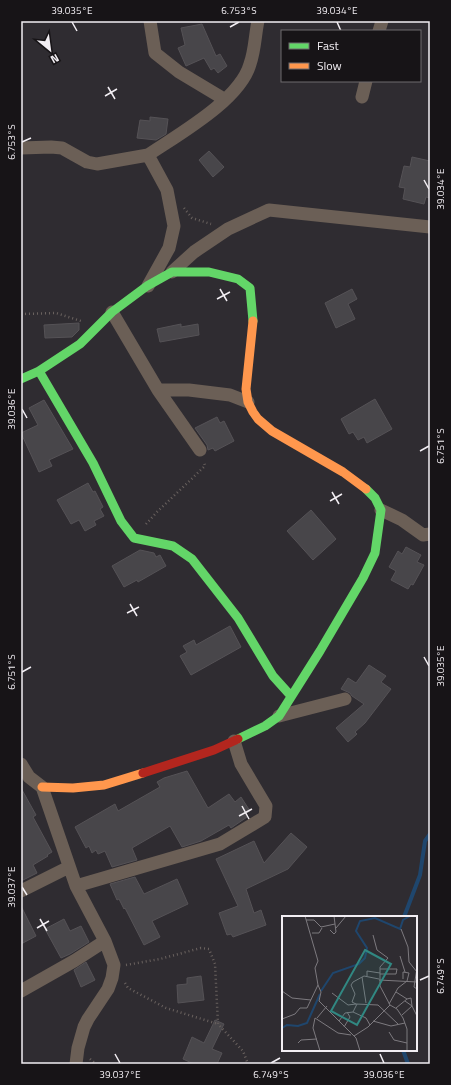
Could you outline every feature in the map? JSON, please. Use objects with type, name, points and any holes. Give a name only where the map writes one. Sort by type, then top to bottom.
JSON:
[{"type":"street","points":[[150,21],[155,53],[179,72],[224,100]]},
{"type":"street","points":[[21,148],[62,148],[87,162],[97,164],[148,155],[196,123],[224,100],[238,86],[250,64],[258,21]]},
{"type":"street","points":[[362,96],[366,82]]},
{"type":"street","points":[[147,286],[170,248],[174,226],[167,190],[148,155]]},
{"type":"street","points":[[21,379],[39,371],[80,344],[112,312],[147,286],[172,272],[194,252],[228,229],[269,210],[430,227]]},
{"type":"street","points":[[172,272],[209,272],[238,279],[250,288],[253,324],[246,389],[248,402],[253,412],[258,419],[272,431],[326,461],[361,485],[375,498],[380,510],[379,531],[375,553],[369,566],[320,651],[279,716]]},
{"type":"street","points":[[112,312],[158,390],[200,450]]},
{"type":"street","points":[[39,371],[93,464],[121,521],[134,538],[173,546],[192,559],[238,618],[273,676],[291,696]]},
{"type":"street","points":[[158,390],[189,390],[230,395],[248,402]]},
{"type":"street","points":[[380,510],[402,520],[423,535],[430,534]]},
{"type":"street","points":[[21,764],[25,780],[42,787],[74,788],[104,785],[169,766],[214,750],[265,726],[279,716],[345,699]]},
{"type":"street","points":[[76,886],[220,844],[265,817],[266,806],[241,764],[234,741]]},
{"type":"street","points":[[42,787],[76,886],[93,915],[105,941],[114,968],[108,990],[84,1027],[78,1048],[76,1064]]},
{"type":"street","points":[[21,891],[69,867]]},
{"type":"street","points":[[21,992],[105,941]]},
{"type":"path","points":[[182,206],[192,218],[228,229]]},
{"type":"path","points":[[21,314],[56,313],[85,322]]},
{"type":"path","points":[[134,538],[157,512],[205,466],[200,450]]},
{"type":"path","points":[[218,1024],[215,964],[209,949],[201,948],[160,959],[114,968],[128,988],[166,1008],[218,1024],[243,1051],[248,1064]]},
{"type":"building","points":[[202,24],[216,56],[220,54],[227,66],[218,73],[214,68],[211,70],[204,58],[186,66],[178,48],[185,45],[181,28]]},
{"type":"building","points":[[150,117],[168,119],[166,134],[156,140],[137,138],[140,120],[150,121]]},
{"type":"building","points":[[209,151],[224,167],[213,177],[199,160]]},
{"type":"building","points":[[412,157],[430,161],[430,198],[426,197],[424,204],[403,199],[405,188],[399,187],[404,166],[410,167]]},
{"type":"building","points":[[352,289],[357,299],[348,304],[355,319],[336,328],[325,303]]},
{"type":"building","points":[[79,323],[79,330],[72,337],[45,338],[44,325]]},
{"type":"building","points":[[181,324],[181,327],[198,324],[199,335],[160,342],[157,329]]},
{"type":"building","points":[[375,399],[392,429],[367,443],[364,437],[358,440],[353,432],[349,434],[341,419]]},
{"type":"building","points":[[44,400],[73,449],[49,460],[52,466],[39,472],[21,433],[38,425],[29,408]]},
{"type":"building","points":[[217,417],[220,423],[224,421],[234,441],[215,451],[213,448],[208,450],[207,445],[195,428]]},
{"type":"building","points":[[88,483],[93,492],[95,491],[103,507],[100,509],[104,516],[94,521],[96,525],[85,531],[79,520],[71,524],[57,500]]},
{"type":"building","points":[[311,510],[336,539],[313,560],[287,531]]},
{"type":"building","points":[[406,547],[421,555],[417,562],[424,565],[413,585],[411,584],[408,589],[391,580],[396,571],[389,567],[398,551],[402,554]]},
{"type":"building","points":[[140,550],[154,553],[156,557],[160,555],[166,566],[138,582],[137,580],[124,587],[112,566]]},
{"type":"building","points":[[230,626],[241,647],[191,675],[180,656],[187,652],[183,646],[194,640],[196,645]]},
{"type":"building","points":[[369,665],[386,676],[381,682],[391,689],[365,723],[355,732],[357,734],[348,742],[336,728],[364,704],[350,693],[341,689],[348,678],[356,683]]},
{"type":"building","points":[[187,771],[208,808],[229,794],[235,802],[241,797],[250,811],[245,814],[247,817],[231,828],[229,825],[201,841],[182,847],[170,826],[132,848],[137,860],[112,867],[105,851],[98,854],[96,850],[92,853],[89,846],[86,848],[75,827],[115,804],[118,811],[160,787],[157,782],[164,778]]},
{"type":"building","points":[[21,788],[36,815],[33,817],[52,852],[33,865],[37,873],[21,881]]},
{"type":"building","points":[[291,833],[307,847],[288,869],[246,889],[254,913],[261,910],[266,925],[233,937],[231,934],[227,935],[219,913],[238,906],[216,859],[254,841],[264,863]]},
{"type":"building","points":[[135,877],[144,894],[177,879],[188,904],[152,921],[160,937],[144,945],[125,908],[124,909],[119,899],[117,900],[110,884]]},
{"type":"building","points":[[21,906],[36,936],[21,944]]},
{"type":"building","points":[[64,919],[70,931],[81,926],[89,942],[61,958],[45,929]]},
{"type":"building","points":[[86,962],[95,980],[81,987],[74,970]]},
{"type":"building","points":[[201,976],[204,1000],[178,1003],[177,985],[187,984],[187,978]]},
{"type":"building","points":[[215,1020],[224,1024],[212,1049],[222,1053],[217,1064],[194,1064],[183,1059],[192,1037],[204,1043]]},
{"type":"waterway","points":[[404,916],[420,875],[425,841],[430,834]]},
{"type":"waterway","points":[[403,1051],[408,1064]]},
{"type":"traffic: fast","points":[[21,379],[39,371],[80,344],[112,312],[147,286],[172,272],[209,272],[238,279],[250,288],[253,321]]},
{"type":"traffic: fast","points":[[39,371],[93,463],[121,521],[134,538],[173,546],[192,559],[238,618],[273,676],[291,696]]},
{"type":"traffic: fast","points":[[238,739],[265,726],[279,716],[320,651],[363,578],[375,553],[381,510],[375,498],[366,489]]},
{"type":"traffic: slow","points":[[253,321],[246,389],[248,402],[253,412],[258,419],[272,431],[343,472],[366,489]]},
{"type":"traffic: slow","points":[[42,787],[73,788],[104,785],[143,773]]},
{"type":"traffic: jam","points":[[143,773],[214,750],[238,739]]}]
